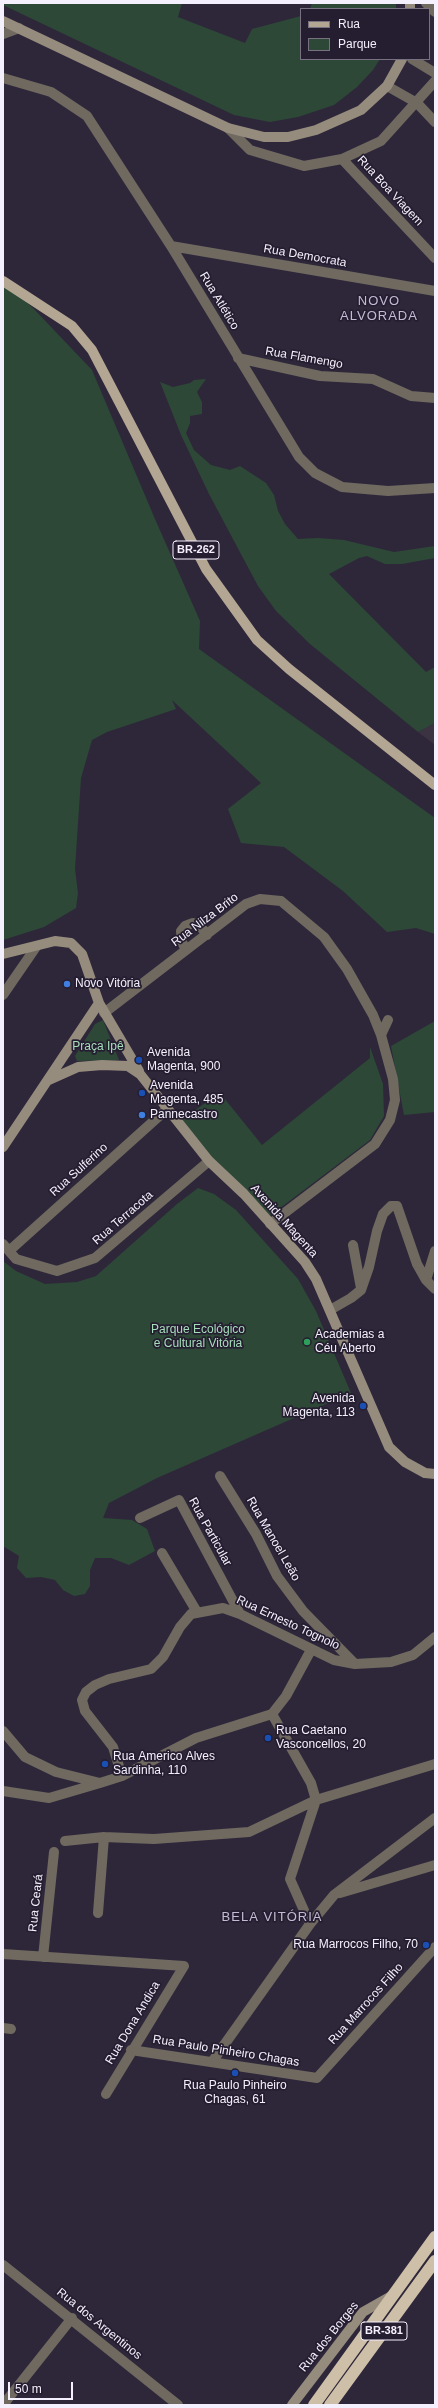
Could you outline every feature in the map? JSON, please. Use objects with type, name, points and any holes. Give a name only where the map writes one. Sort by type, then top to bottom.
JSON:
[{"type":"highway","name":"BR-381","points":[[314,2405],[435,2237]]},
{"type":"highway","name":"BR-381","points":[[333,2404],[435,2260]]},
{"type":"main road","name":"BR-262","points":[[3,280],[51,310],[72,326],[92,350],[206,569],[257,640],[289,669],[435,785]]},
{"type":"street","points":[[426,3],[435,12]]},
{"type":"street","points":[[3,21],[228,128],[272,137],[288,137],[316,130],[361,110],[387,86],[401,60]]},
{"type":"street","points":[[3,34],[18,28]]},
{"type":"street","points":[[414,60],[435,73]]},
{"type":"street","name":"Rua Atlético","points":[[3,78],[51,92],[87,116],[171,246],[238,358],[300,457],[315,472],[342,487],[388,491],[435,488]]},
{"type":"street","points":[[228,128],[250,150],[304,166],[342,159],[381,141],[417,103],[435,81]]},
{"type":"street","points":[[387,86],[417,103],[435,122]]},
{"type":"street","name":"Rua Boa Viagem","points":[[342,159],[435,258]]},
{"type":"street","name":"Rua Democrata","points":[[171,246],[435,291]]},
{"type":"street","name":"Rua Flamengo","points":[[238,358],[320,376],[373,379],[411,396],[435,398]]},
{"type":"street","name":"Rua Nilza Brito","points":[[104,1013],[246,904],[260,899],[282,901],[324,938],[347,969],[373,1015],[381,1035],[393,1079],[395,1100],[390,1120],[376,1144],[270,1224]]},
{"type":"street","points":[[186,950],[182,942],[181,931],[185,926],[193,923],[201,927],[207,935]]},
{"type":"street","points":[[3,954],[55,941],[71,943],[82,954],[99,1003],[140,1074]]},
{"type":"street","points":[[3,995],[36,946]]},
{"type":"street","points":[[3,1148],[99,1003]]},
{"type":"street","points":[[381,1035],[388,1020]]},
{"type":"street","points":[[65,1056],[68,1067],[73,1070]]},
{"type":"street","name":"Avenida Magenta","points":[[49,1080],[73,1070],[102,1065],[128,1066],[140,1074],[208,1161],[244,1194],[305,1262],[316,1279],[389,1447],[405,1462],[425,1472],[435,1474]]},
{"type":"street","name":"Rua Sulferino","points":[[6,1248],[167,1109]]},
{"type":"street","name":"Rua Terracota","points":[[6,1248],[16,1259],[56,1271],[95,1258],[208,1161]]},
{"type":"street","points":[[330,1310],[351,1298],[361,1290],[369,1267],[377,1231],[383,1214],[391,1206],[397,1206],[404,1220],[409,1246],[426,1280],[435,1289]]},
{"type":"street","points":[[353,1245],[361,1290]]},
{"type":"street","points":[[426,1280],[435,1251]]},
{"type":"street","name":"Rua Manoel Leão","points":[[220,1476],[256,1534],[277,1576],[303,1611],[355,1664]]},
{"type":"street","name":"Rua Particular","points":[[140,1518],[179,1500],[240,1614]]},
{"type":"street","points":[[122,1776],[113,1748],[85,1711],[82,1700],[86,1692],[95,1685],[109,1679],[150,1669],[163,1657],[180,1627],[191,1614],[197,1612],[162,1552]]},
{"type":"street","name":"Rua Ernesto Tognolo","points":[[197,1612],[223,1608],[240,1614],[334,1660],[355,1664],[378,1664],[398,1660],[412,1655],[435,1637]]},
{"type":"street","points":[[3,1791],[49,1798],[122,1776],[196,1738],[272,1714],[286,1696],[312,1650]]},
{"type":"street","points":[[272,1714],[311,1783],[316,1800],[290,1879],[310,1924]]},
{"type":"street","points":[[3,1731],[25,1757],[56,1772],[100,1783]]},
{"type":"street","points":[[64,1841],[104,1838],[154,1839],[249,1832],[316,1800],[435,1764]]},
{"type":"street","points":[[212,2062],[310,1924],[334,1894],[435,1818]]},
{"type":"street","points":[[98,1913],[104,1838]]},
{"type":"street","name":"Rua Ceará","points":[[43,1957],[54,1852]]},
{"type":"street","points":[[334,1894],[435,1865]]},
{"type":"street","name":"Rua Marrocos Filho","points":[[317,2078],[435,1947]]},
{"type":"street","points":[[3,1954],[43,1957]]},
{"type":"street","name":"Rua Dona Andica","points":[[43,1957],[184,1966],[131,2050],[106,2094]]},
{"type":"street","name":"Rua Paulo Pinheiro Chagas","points":[[131,2050],[317,2078]]},
{"type":"street","name":"Rua dos Argentinos","points":[[3,2265],[72,2318],[178,2405]]},
{"type":"street","name":"Rua dos Borges","points":[[292,2405],[364,2312],[393,2296]]},
{"type":"street","points":[[3,2405],[72,2318]]},
{"type":"shaded area","points":[[435,723],[435,745],[418,732]]},
{"type":"green space","points":[[3,3],[182,3],[178,17],[245,43],[252,29],[300,16],[300,60],[379,60],[373,70],[357,87],[334,105],[298,117],[270,122],[234,115],[3,5]]},
{"type":"green space","points":[[312,3],[396,3],[396,8],[310,8]]},
{"type":"green space","points":[[3,282],[33,308],[92,370],[200,621],[199,649],[435,818],[435,934],[416,928],[387,932],[343,891],[284,847],[241,843],[228,809],[261,783],[172,700],[176,709],[107,732],[92,740],[81,778],[75,869],[78,893],[76,908],[44,927],[3,940]]},
{"type":"green space","points":[[206,379],[197,392],[202,402],[202,414],[190,416],[190,423],[186,433],[194,450],[211,465],[230,470],[240,466],[266,483],[274,495],[278,511],[285,524],[298,539],[318,538],[344,540],[394,552],[435,546],[435,558],[402,564],[385,564],[367,556],[359,558],[329,574],[426,672],[435,667],[435,723],[418,732],[310,644],[276,611],[258,586],[209,494],[181,435],[160,382],[173,387],[190,383],[194,380]]},
{"type":"green space","name":"Praça Ipê","points":[[103,1020],[119,1060],[77,1061],[75,1056],[95,1024]]},
{"type":"green space","points":[[435,1021],[435,1112],[404,1115],[391,1046]]},
{"type":"green space","points":[[370,1047],[383,1084],[384,1116],[370,1140],[267,1218],[212,1159],[182,1119],[220,1093],[262,1145],[370,1058]]},
{"type":"green space","name":"Parque Ecológico e Cultural Vitória","points":[[198,1188],[214,1194],[236,1210],[298,1279],[316,1311],[351,1393],[157,1478],[109,1503],[103,1518],[132,1520],[147,1529],[155,1551],[129,1565],[111,1558],[95,1558],[90,1570],[90,1586],[85,1594],[74,1596],[63,1590],[55,1580],[41,1577],[26,1578],[17,1568],[19,1556],[3,1546],[3,1261],[16,1271],[45,1284],[77,1282],[96,1276],[177,1204]]},
{"type":"place","name":"Novo Vitória","points":[[67,984]]},
{"type":"place","name":"Avenida Magenta, 900","points":[[139,1060]]},
{"type":"place","name":"Avenida Magenta, 485","points":[[142,1093]]},
{"type":"place","name":"Pannecastro","points":[[142,1115]]},
{"type":"place","name":"Academias a Céu Aberto","points":[[307,1342]]},
{"type":"place","name":"Avenida Magenta, 113","points":[[363,1406]]},
{"type":"place","name":"Rua Caetano Vasconcellos, 20","points":[[268,1738]]},
{"type":"place","name":"Rua Americo Alves Sardinha, 110","points":[[105,1764]]},
{"type":"place","name":"Rua Marrocos Filho, 70","points":[[426,1945]]},
{"type":"place","name":"Rua Paulo Pinheiro Chagas, 61","points":[[235,2073]]},
{"type":"district","name":"NOVO ALVORADA","points":[[379,308]]},
{"type":"district","name":"BELA VITÓRIA","points":[[272,1917]]}]
